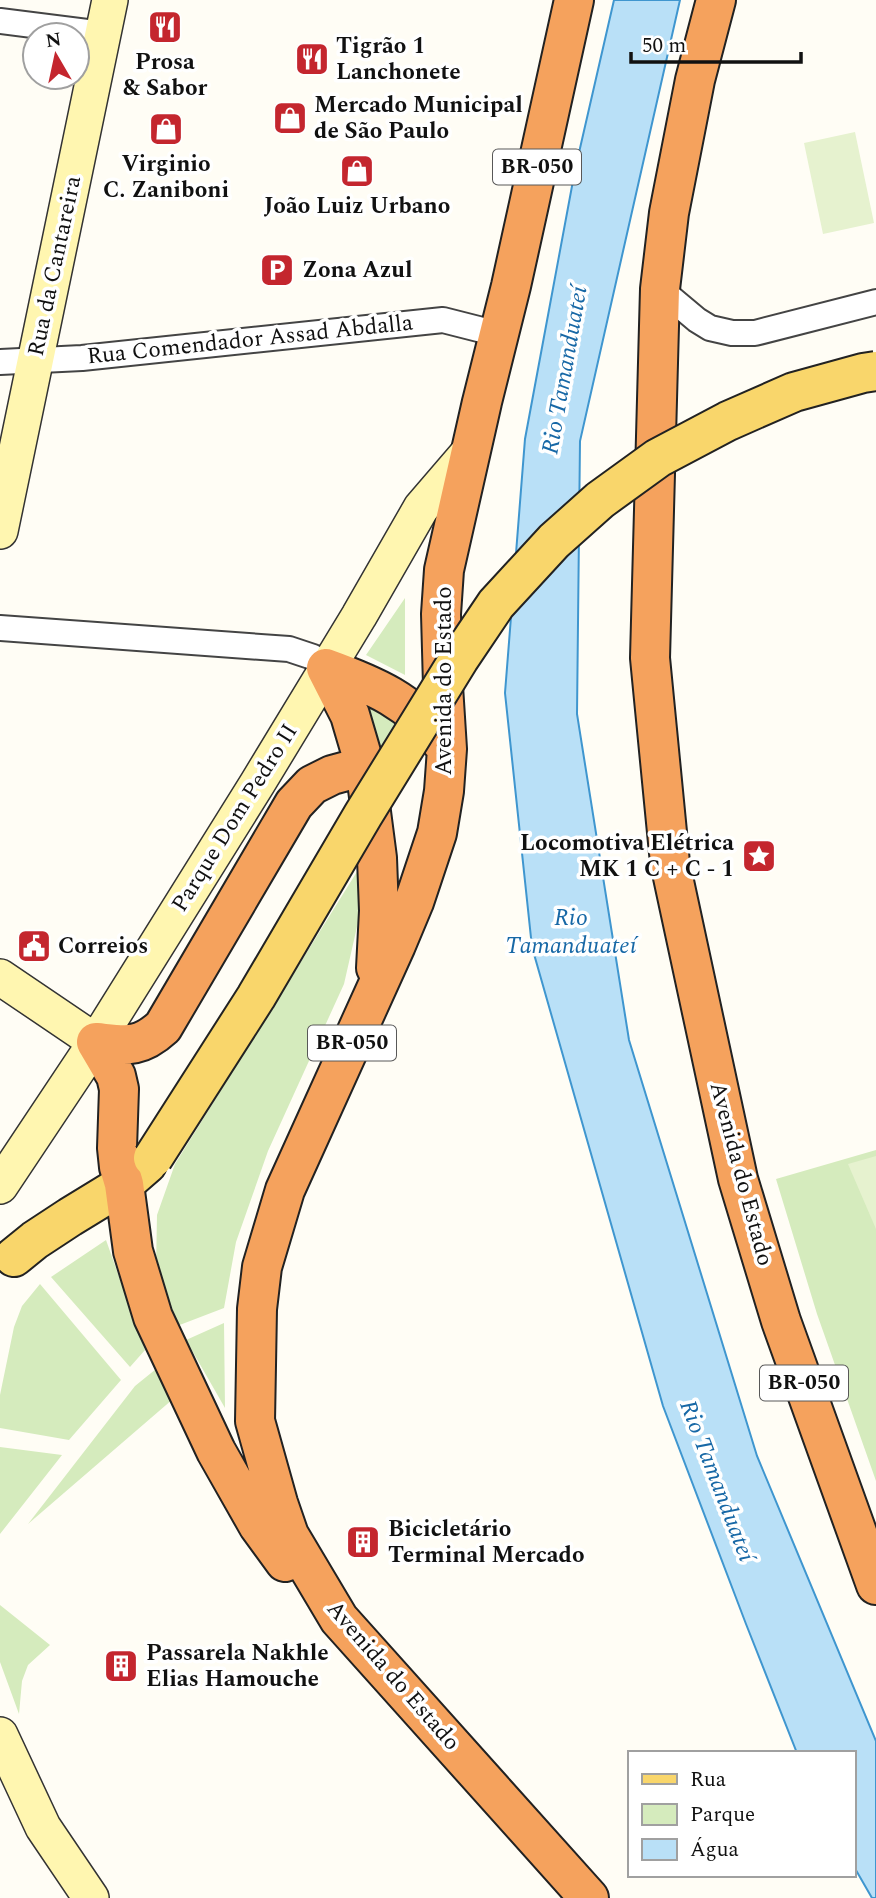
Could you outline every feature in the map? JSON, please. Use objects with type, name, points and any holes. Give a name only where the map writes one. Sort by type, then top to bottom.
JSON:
[{"type":"highway","name":"Avenida do Estado","points":[[574,0],[514,273],[444,570],[441,614],[447,749],[438,832],[414,902],[375,994],[285,1190],[262,1267],[257,1309],[256,1421],[289,1535],[339,1619],[590,1898]]},
{"type":"highway","name":"Avenida do Estado","points":[[716,0],[695,80],[668,212],[660,289],[650,658],[670,863],[737,1179],[781,1321],[876,1585]]},
{"type":"highway","points":[[326,668],[364,682],[407,706],[430,726],[447,749]]},
{"type":"highway","points":[[326,668],[350,715],[365,766],[377,858],[379,911],[375,994]]},
{"type":"highway","points":[[96,1042],[138,1044],[163,1027],[294,804],[312,785],[332,775],[365,766]]},
{"type":"highway","points":[[96,1042],[116,1076],[119,1089],[119,1167],[124,1184],[133,1251],[153,1317],[216,1451],[258,1525],[290,1569],[339,1619]]},
{"type":"main road","points":[[5,1263],[62,1222],[124,1184],[153,1158],[256,997],[459,659],[496,604],[545,550],[600,500],[658,458],[728,421],[794,393],[876,371]]},
{"type":"street","name":"Rua da Cantareira","points":[[0,531],[110,0]]},
{"type":"street","points":[[0,21],[103,34]]},
{"type":"street","points":[[660,289],[710,328],[732,333],[755,332],[876,302]]},
{"type":"street","name":"Rua Comendador Assad Abdalla","points":[[0,362],[82,358],[443,320],[498,334]]},
{"type":"street","name":"Parque Dom Pedro II","points":[[0,1186],[96,1042],[257,784],[421,508],[470,451]]},
{"type":"street","points":[[0,628],[289,649],[313,657],[326,668]]},
{"type":"street","points":[[0,977],[96,1042]]},
{"type":"street","points":[[0,1735],[43,1826],[92,1898]]},
{"type":"green space","points":[[855,132],[874,223],[823,234],[804,143]]},
{"type":"green space","points":[[405,598],[405,675],[366,655]]},
{"type":"green space","points":[[359,700],[403,718],[379,753]]},
{"type":"green space","points":[[363,862],[359,918],[344,984],[268,1151],[236,1242],[224,1308],[177,1326],[156,1268],[157,1215],[175,1164]]},
{"type":"green space","points":[[876,1150],[876,1481],[817,1314],[776,1179]]},
{"type":"green space","points":[[876,1156],[876,1229],[848,1164]]},
{"type":"green space","points":[[106,1240],[145,1350],[130,1367],[51,1277]]},
{"type":"green space","points":[[40,1284],[121,1380],[69,1440],[0,1428],[0,1395],[14,1327],[22,1306]]},
{"type":"green space","points":[[224,1323],[225,1408],[186,1340]]},
{"type":"green space","points":[[156,1369],[173,1399],[28,1524],[135,1386]]},
{"type":"green space","points":[[0,1447],[62,1455],[0,1534]]},
{"type":"green space","points":[[0,1605],[50,1645],[28,1665],[22,1681],[19,1714],[0,1662]]},
{"type":"water","name":"Rio Tamanduateí","points":[[614,0],[680,0],[580,441],[577,714],[629,1040],[757,1456],[876,1741],[876,1898],[872,1898],[855,1868],[855,1751],[796,1751],[663,1406],[532,947],[505,693],[525,439],[575,170]]},
{"type":"place","name":"Prosa & Sabor","points":[[165,27]]},
{"type":"place","name":"Tigrão 1 Lanchonete","points":[[312,59]]},
{"type":"place","name":"Mercado Municipal de São Paulo","points":[[290,118]]},
{"type":"place","name":"Virginio C. Zaniboni","points":[[166,129]]},
{"type":"place","name":"João Luiz Urbano","points":[[357,171]]},
{"type":"place","name":"Zona Azul","points":[[277,270]]},
{"type":"place","name":"Locomotiva Elétrica MK 1 C + C - 1","points":[[759,856]]},
{"type":"place","name":"Correios","points":[[34,946]]},
{"type":"place","name":"Bicicletário Terminal Mercado","points":[[363,1542]]},
{"type":"place","name":"Passarela Nakhle Elias Hamouche","points":[[121,1666]]}]
